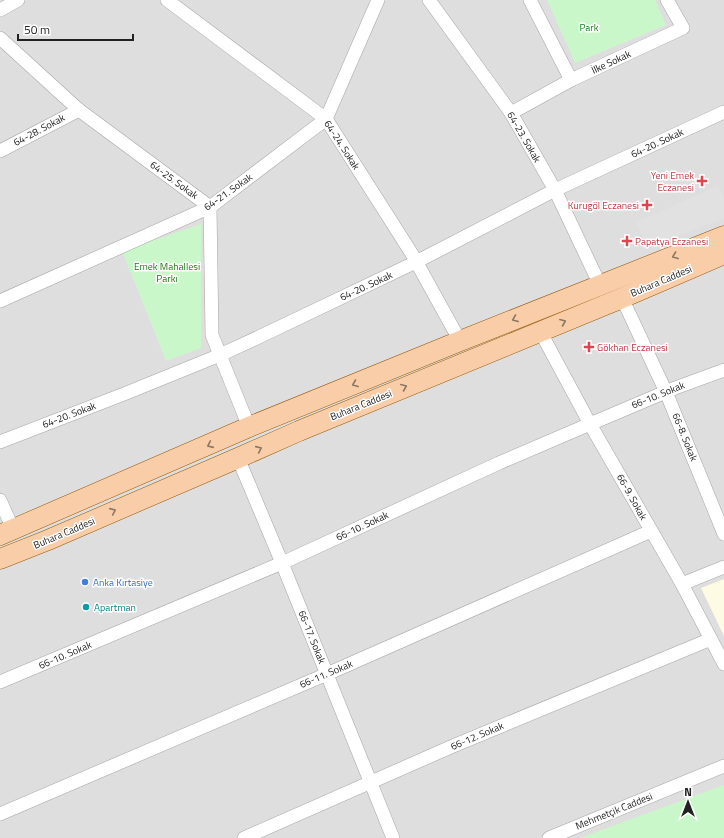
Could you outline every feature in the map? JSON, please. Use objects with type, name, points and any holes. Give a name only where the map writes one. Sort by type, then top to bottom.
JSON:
[{"type":"main road","name":"Buhara Caddesi","points":[[7,532],[249,427],[724,236]]},
{"type":"main road","name":"Buhara Caddesi","points":[[0,559],[48,540],[298,431],[622,298],[724,254]]},
{"type":"street","points":[[0,10],[18,0]]},
{"type":"street","name":"64-24. Sokak","points":[[167,0],[326,119],[416,262],[460,341]]},
{"type":"street","name":"64-21. Sokak","points":[[0,301],[210,207],[326,119],[378,0]]},
{"type":"street","name":"64-23. Sokak","points":[[429,0],[511,113],[555,190],[600,285]]},
{"type":"street","points":[[530,0],[571,80]]},
{"type":"street","name":"İlke Sokak","points":[[511,113],[571,80],[684,28],[667,0]]},
{"type":"street","name":"64-25. Sokak","points":[[0,38],[79,110],[210,207]]},
{"type":"street","name":"64-28. Sokak","points":[[0,151],[79,110]]},
{"type":"street","name":"64-20. Sokak","points":[[0,442],[220,355],[416,262],[555,190],[724,112]]},
{"type":"street","points":[[210,207],[212,334],[249,427]]},
{"type":"street","name":"66-8. Sokak","points":[[622,298],[666,392],[724,534]]},
{"type":"street","name":"66-9. Sokak","points":[[540,331],[590,424],[682,584],[724,664]]},
{"type":"street","name":"66-10. Sokak","points":[[0,682],[282,563],[499,463],[666,392],[724,370]]},
{"type":"street","name":"66-17. Sokak","points":[[238,458],[393,838]]},
{"type":"street","points":[[0,500],[7,532]]},
{"type":"street","name":"66-11. Sokak","points":[[0,814],[327,674],[651,531]]},
{"type":"street","points":[[682,584],[724,567]]},
{"type":"street","name":"66-12. Sokak","points":[[244,838],[460,743],[711,639]]},
{"type":"street","name":"Mehmetçik Caddesi","points":[[549,838],[724,766]]},
{"type":"shaded area","points":[[0,0],[724,0],[724,838],[0,838]]},
{"type":"shaded area","points":[[718,186],[724,198],[724,218],[647,248],[637,222]]},
{"type":"shaded area","points":[[724,579],[724,636],[701,588]]},
{"type":"green space","name":"Park","points":[[547,0],[655,0],[666,25],[575,63]]},
{"type":"green space","name":"Emek Mahallesi Parkı","points":[[201,224],[201,348],[166,361],[122,251]]},
{"type":"green space","points":[[724,785],[724,838],[580,838]]},
{"type":"place","name":"Yeni Emek Eczanesi","points":[[702,181]]},
{"type":"place","name":"Kurugöl Eczanesi","points":[[647,205]]},
{"type":"place","name":"Papatya Eczanesi","points":[[627,241]]},
{"type":"place","name":"Gökhan Eczanesi","points":[[589,347]]},
{"type":"place","name":"Anka Kırtasiye","points":[[85,582]]},
{"type":"place","name":"Apartman","points":[[86,607]]}]
